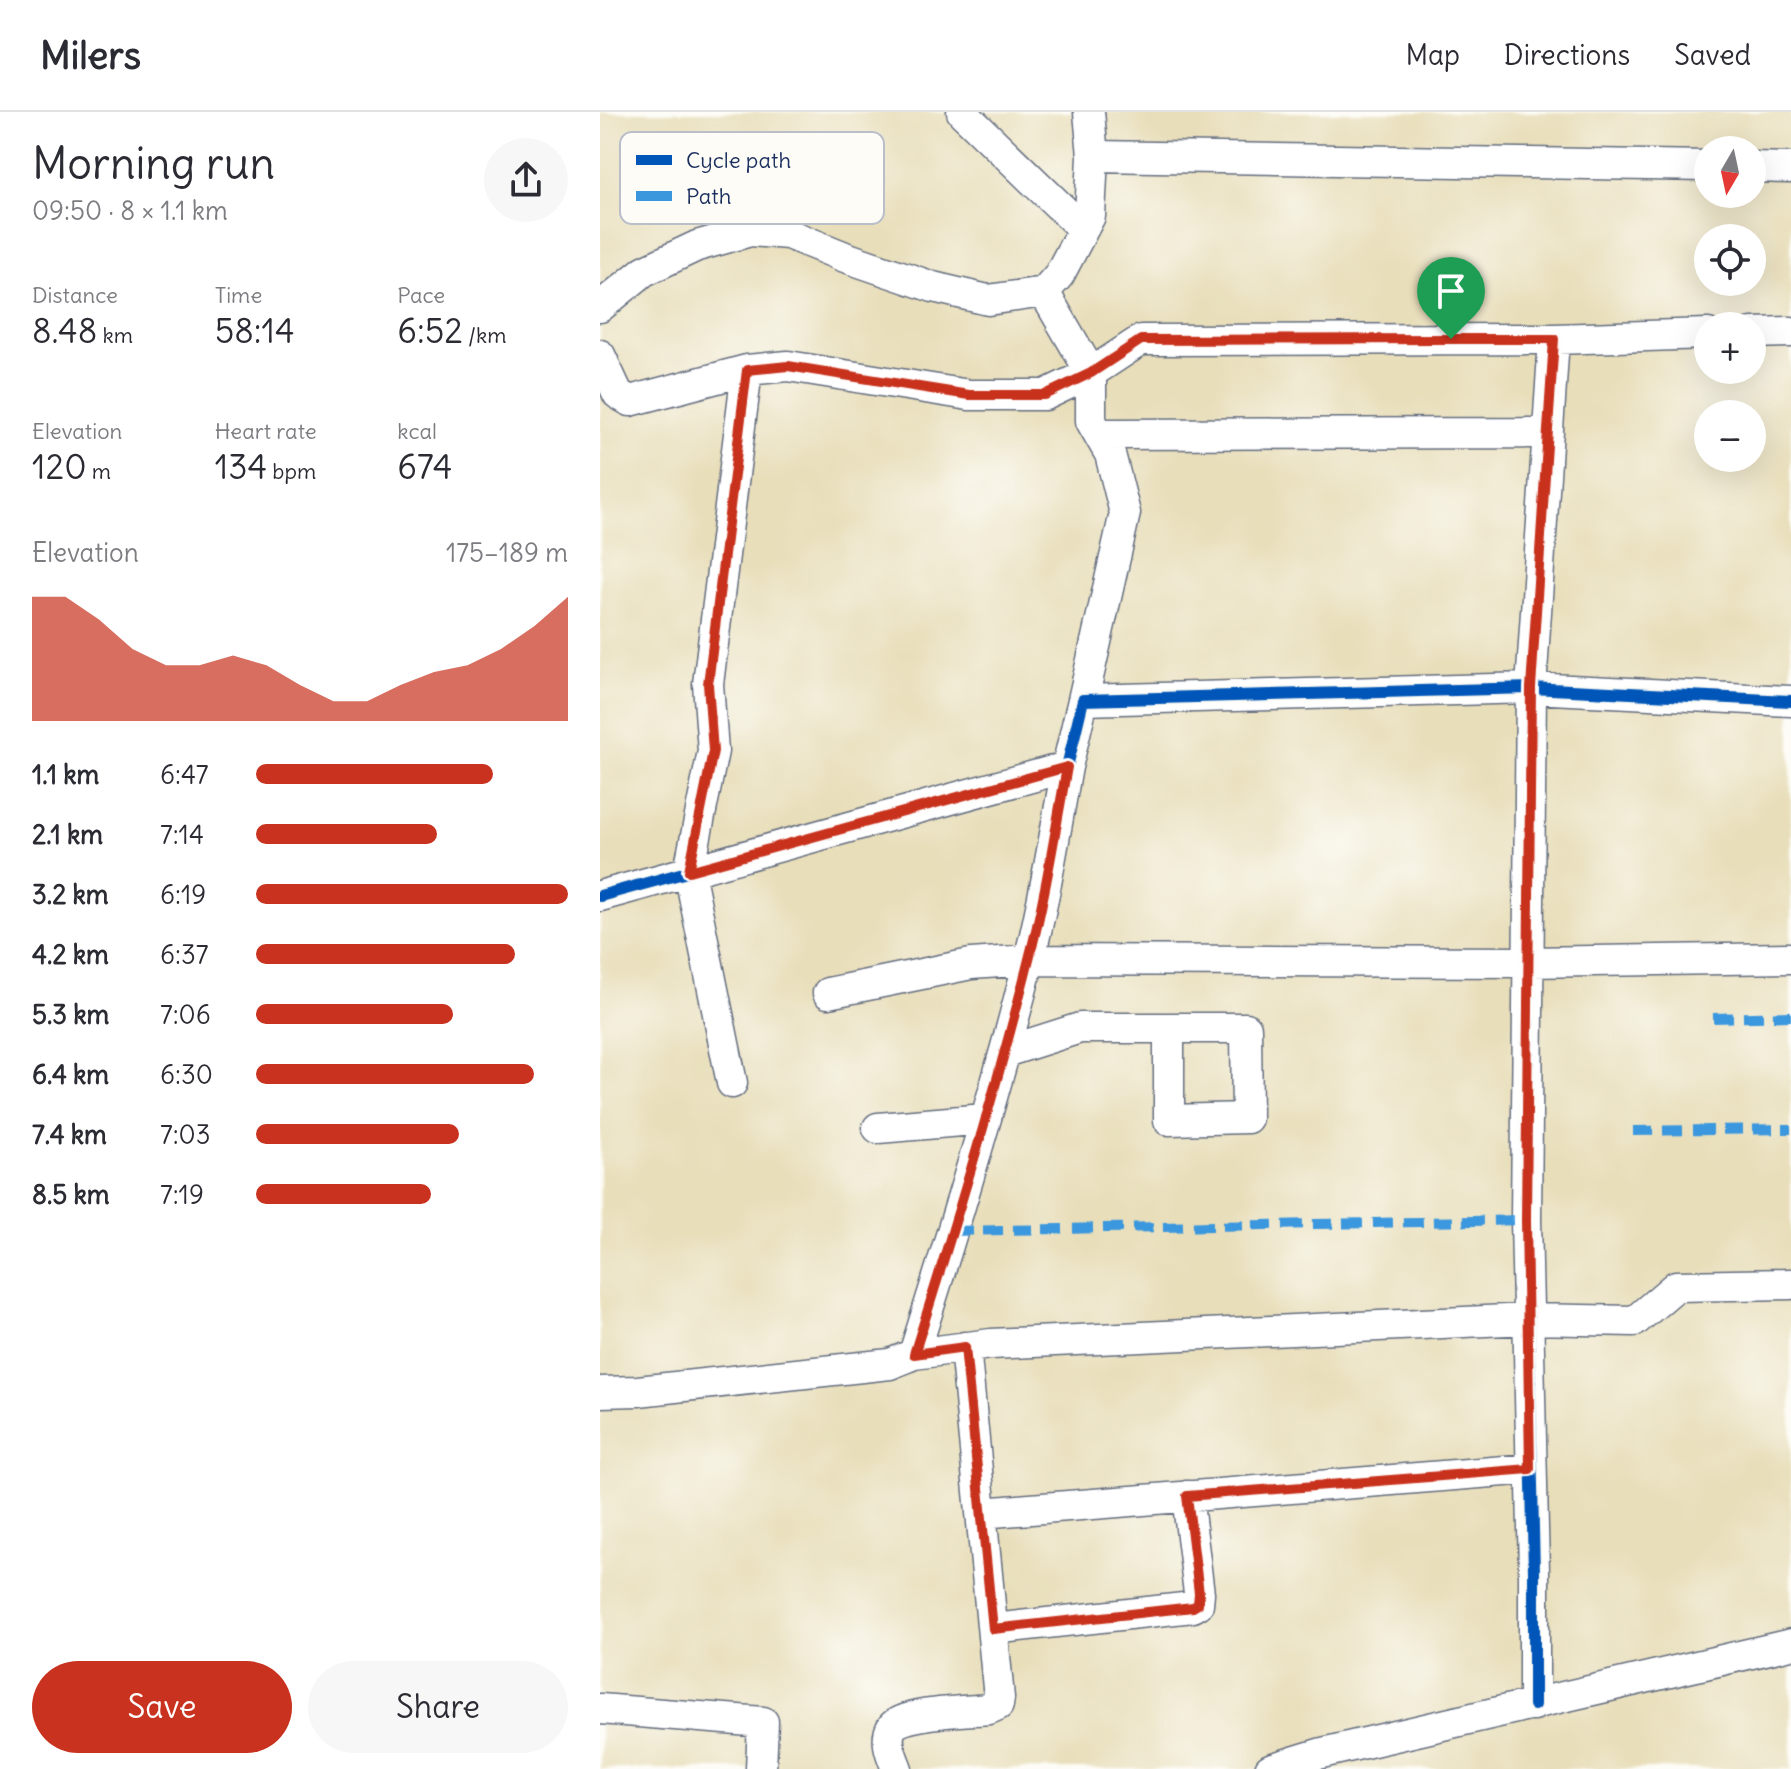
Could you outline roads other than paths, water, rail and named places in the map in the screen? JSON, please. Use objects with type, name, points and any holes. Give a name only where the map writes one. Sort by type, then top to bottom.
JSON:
[{"type":"street","points":[[962,112],[1083,229]]},
{"type":"street","points":[[600,307],[644,271],[697,246],[750,231],[788,234],[933,287],[988,300],[1044,292],[1059,275],[1090,216],[1093,156],[1089,112]]},
{"type":"street","points":[[1093,156],[1694,166]]},
{"type":"street","points":[[1766,167],[1791,168]]},
{"type":"street","points":[[914,1354],[953,1231],[1029,960],[1067,767],[1125,513],[1110,454],[1091,421],[1091,373],[1044,292]]},
{"type":"street","points":[[1766,333],[1791,332]]},
{"type":"street","points":[[600,355],[618,394],[630,401],[747,370],[788,366],[969,395],[1045,395],[1091,373],[1141,340],[1554,339],[1694,334]]},
{"type":"street","points":[[1534,1705],[1526,1220],[1531,688],[1554,339]]},
{"type":"street","points":[[732,1083],[689,871],[713,751],[708,684],[747,370]]},
{"type":"street","points":[[1099,434],[1548,433]]},
{"type":"street","points":[[1083,700],[1531,688],[1791,701]]},
{"type":"street","points":[[600,896],[1067,767]]},
{"type":"street","points":[[828,993],[971,964],[1029,960],[1528,962],[1791,958]]},
{"type":"street","points":[[1005,1052],[1080,1028],[1169,1028]]},
{"type":"street","points":[[878,1128],[985,1119]]},
{"type":"street","points":[[600,1392],[638,1391],[890,1364],[914,1354],[991,1344],[1528,1319],[1635,1321],[1676,1286],[1791,1284]]},
{"type":"street","points":[[897,1769],[888,1743],[891,1728],[899,1721],[912,1716],[989,1709],[998,1705],[965,1347]]},
{"type":"street","points":[[981,1513],[1530,1469]]},
{"type":"street","points":[[993,1629],[1198,1604],[1187,1496]]},
{"type":"street","points":[[1270,1769],[1322,1753],[1791,1644]]},
{"type":"street","points":[[600,1709],[763,1722],[761,1769]]}]
